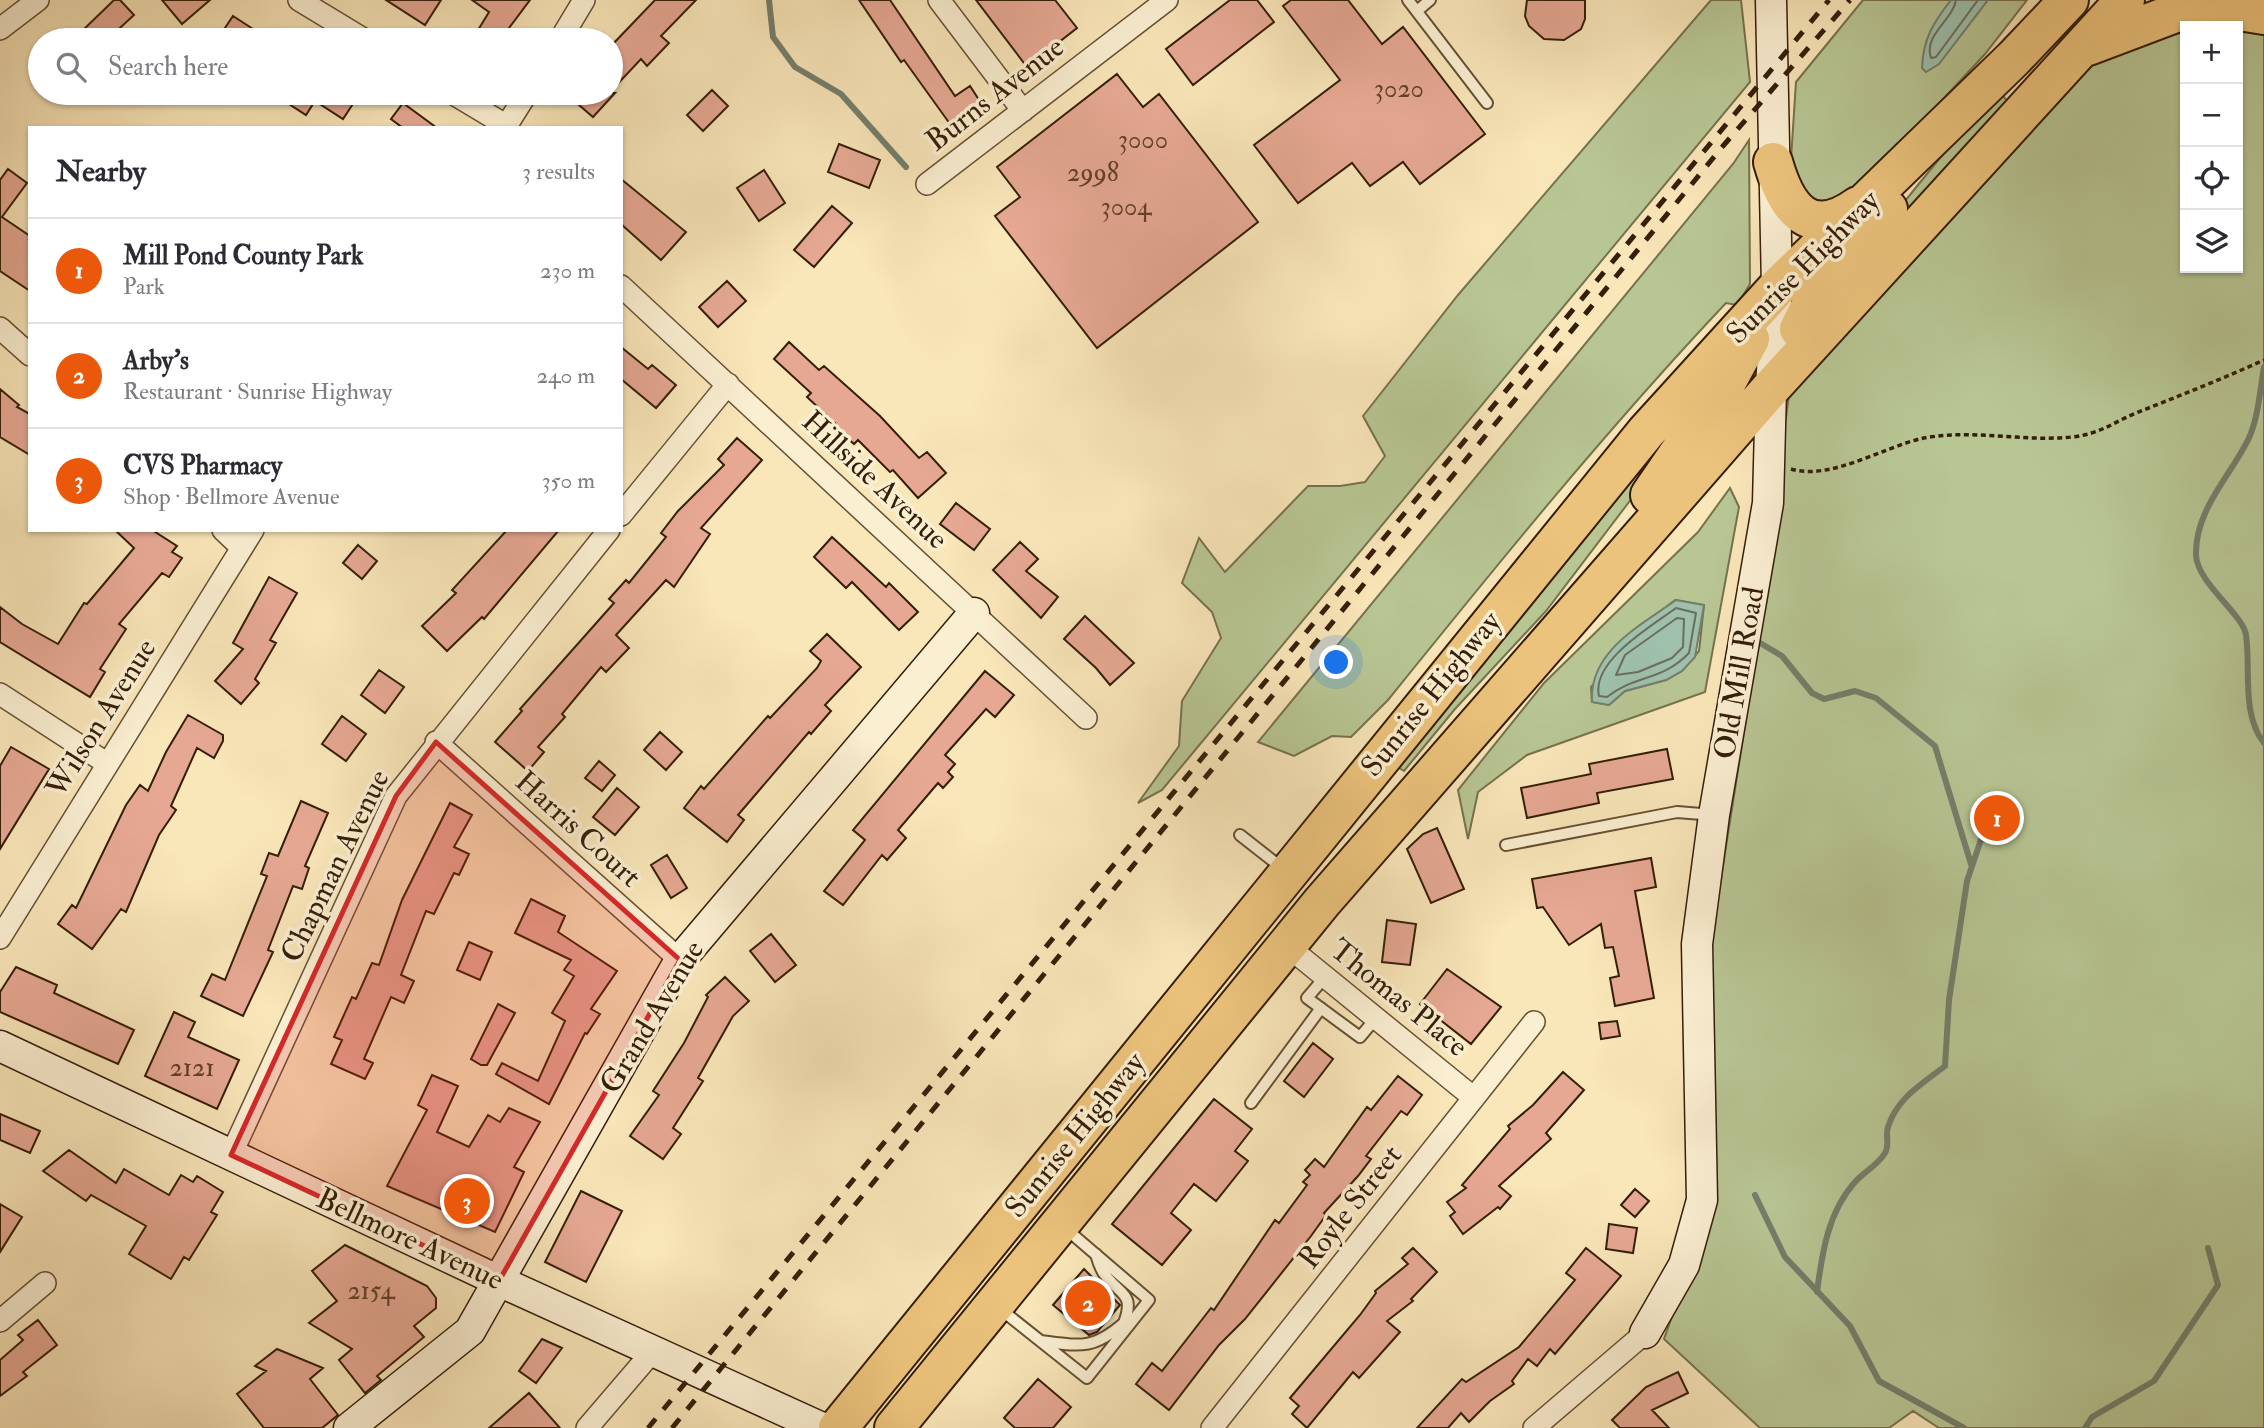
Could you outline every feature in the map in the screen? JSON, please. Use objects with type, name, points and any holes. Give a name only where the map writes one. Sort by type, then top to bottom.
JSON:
[{"type":"highway","points":[[2014,58],[2044,0]]},
{"type":"highway","name":"Sunrise Highway","points":[[838,1428],[1581,509],[1777,288],[2014,58],[2069,0]]},
{"type":"highway","name":"Sunrise Highway","points":[[894,1428],[1322,902],[1770,388],[2125,0]]},
{"type":"highway","points":[[2079,49],[2178,12],[2221,8],[2264,15]]},
{"type":"highway","points":[[1770,388],[1810,307],[1914,175],[1921,149]]},
{"type":"highway","points":[[1773,162],[1790,204],[1807,218],[1828,221],[1840,217],[1871,197]]},
{"type":"highway","points":[[1613,567],[1651,493],[1724,387],[1777,288]]},
{"type":"street","points":[[0,29],[38,0]]},
{"type":"street","points":[[566,28],[584,0]]},
{"type":"street","points":[[939,0],[1023,111]]},
{"type":"street","name":"Burns Avenue","points":[[927,184],[1167,0]]},
{"type":"street","name":"Old Mill Road","points":[[1644,1333],[1684,1265],[1702,1200],[1696,944],[1714,815],[1768,503],[1770,388],[1777,288],[1771,0]]},
{"type":"street","points":[[313,4],[348,28]]},
{"type":"street","points":[[471,105],[504,126]]},
{"type":"street","points":[[507,126],[520,105]]},
{"type":"street","name":"Hillside Avenue","points":[[623,288],[1086,718]]},
{"type":"street","points":[[0,328],[28,353]]},
{"type":"street","points":[[623,513],[728,384]]},
{"type":"street","points":[[228,532],[247,539]]},
{"type":"street","name":"Chapman Avenue","points":[[231,1155],[396,796],[436,742],[607,532]]},
{"type":"street","name":"Wilson Avenue","points":[[0,938],[247,539]]},
{"type":"street","name":"Grand Avenue","points":[[349,1428],[470,1331],[680,960],[974,613]]},
{"type":"street","points":[[0,694],[108,764]]},
{"type":"street","name":"Harris Court","points":[[436,742],[680,960]]},
{"type":"street","points":[[1287,872],[1322,902]]},
{"type":"street","name":"Thomas Place","points":[[1286,945],[1474,1098]]},
{"type":"street","name":"Royle Street","points":[[1212,1428],[1534,1022]]},
{"type":"street","name":"Bellmore Avenue","points":[[3,1051],[822,1428]]},
{"type":"street","points":[[0,1321],[45,1283]]},
{"type":"street","points":[[1534,1428],[1644,1333]]},
{"type":"street","points":[[587,1428],[653,1351]]},
{"type":"lane","points":[[1408,0],[1488,103]]},
{"type":"lane","points":[[1417,11],[1430,0]]},
{"type":"lane","points":[[1506,845],[1677,812],[1714,815]]},
{"type":"lane","points":[[1240,835],[1287,872]]},
{"type":"lane","points":[[1325,977],[1307,998],[1360,1037],[1376,1018]]},
{"type":"lane","points":[[1251,1103],[1321,1008]]},
{"type":"lane","points":[[994,1304],[1087,1378],[1149,1300],[1060,1224]]},
{"type":"lane","points":[[1041,1341],[1079,1346],[1095,1344],[1124,1323],[1129,1303],[1126,1295],[1103,1273],[1096,1253]]},
{"type":"path","points":[[1770,459],[1803,473],[1871,456],[1922,439],[1965,433],[2030,439],[2098,433],[2131,416],[2264,360]]},
{"type":"highlighted area","points":[[436,742],[680,960],[499,1281],[231,1155],[396,796]]},
{"type":"shaded area","points":[[1711,0],[1741,0],[1750,82],[1162,790],[1138,803],[1179,746],[1182,701],[1221,638],[1212,612],[1182,583],[1199,538],[1225,572],[1308,486],[1340,486],[1365,482],[1385,456],[1363,416],[1458,295]]},
{"type":"shaded area","points":[[1863,0],[2027,0],[1985,54],[1892,154],[1841,197],[1811,204],[1797,188],[1791,159],[1796,82]]},
{"type":"shaded area","points":[[2203,10],[2264,23],[2264,1428],[1939,1428],[1913,1411],[1889,1428],[1760,1428],[1664,1339],[1714,1198],[1710,948],[1751,688],[1790,387],[2102,46]]},
{"type":"shaded area","points":[[2002,94],[2009,104],[1849,278],[1844,276],[1944,153]]},
{"type":"shaded area","points":[[1749,140],[1750,284],[1737,305],[1726,303],[1638,399],[1511,548],[1388,700],[1351,737],[1332,736],[1294,756],[1258,742],[1733,164]]},
{"type":"shaded area","points":[[1712,393],[1546,611],[1455,709],[1404,771],[1396,766],[1624,479]]},
{"type":"shaded area","points":[[1730,488],[1739,507],[1705,692],[1527,755],[1478,792],[1468,839],[1458,790],[1544,683],[1698,532]],"holes":[[[1675,600],[1704,605],[1699,651],[1682,671],[1666,680],[1625,691],[1609,705],[1592,702],[1591,687],[1644,624]]]},
{"type":"water","points":[[1951,0],[1988,0],[1939,64],[1926,72],[1922,68],[1927,40],[1934,24]]},
{"type":"water","points":[[1676,600],[1704,605],[1695,657],[1682,671],[1666,680],[1625,691],[1609,705],[1592,702],[1593,684],[1608,654],[1633,630]]},
{"type":"building","points":[[114,0],[120,0],[134,15],[120,28],[85,28]]},
{"type":"building","points":[[162,0],[210,0],[182,24]]},
{"type":"building","points":[[386,0],[441,0],[425,25]]},
{"type":"building","points":[[472,0],[530,0],[509,28],[479,28],[489,12]]},
{"type":"building","points":[[655,0],[696,0],[661,36],[669,43],[647,66],[641,59],[623,78],[623,33]]},
{"type":"building","points":[[859,0],[890,0],[955,96],[970,86],[981,103],[950,124],[904,60],[901,62]]},
{"type":"building","points":[[976,0],[1055,0],[1077,28],[1027,67]]},
{"type":"building","points":[[1230,0],[1257,0],[1274,22],[1193,85],[1166,49]]},
{"type":"building","points":[[1291,0],[1348,0],[1382,44],[1403,27],[1485,134],[1420,184],[1403,162],[1370,186],[1352,163],[1298,203],[1254,145],[1340,80],[1283,6]]},
{"type":"building","points":[[1527,0],[1585,0],[1585,19],[1581,29],[1564,40],[1544,39],[1529,26],[1525,16]]},
{"type":"building","points":[[233,16],[252,28],[225,28]]},
{"type":"building","points":[[1117,74],[1143,107],[1159,94],[1258,222],[1097,348],[995,216],[1020,197],[997,167]]},
{"type":"building","points":[[712,90],[728,106],[703,131],[687,115]]},
{"type":"building","points":[[291,105],[312,105],[306,115]]},
{"type":"building","points":[[321,105],[352,105],[343,119]]},
{"type":"building","points":[[402,105],[406,105],[434,126],[400,126],[391,119]]},
{"type":"building","points":[[579,105],[604,105],[593,117]]},
{"type":"building","points":[[839,144],[880,160],[869,188],[828,172]]},
{"type":"building","points":[[8,169],[27,183],[2,217],[28,235],[28,290],[0,271],[0,180]]},
{"type":"building","points":[[764,170],[785,203],[759,221],[737,188]]},
{"type":"building","points":[[623,181],[686,232],[661,260],[623,226]]},
{"type":"building","points":[[832,206],[852,223],[814,267],[794,250]]},
{"type":"building","points":[[727,281],[746,301],[718,327],[699,307]]},
{"type":"building","points":[[789,342],[819,370],[824,366],[880,416],[919,458],[927,452],[946,473],[918,498],[893,470],[890,472],[858,440],[854,444],[835,427],[837,425],[807,397],[811,393],[774,359]]},
{"type":"building","points":[[623,349],[648,369],[652,365],[676,385],[656,408],[623,381]]},
{"type":"building","points":[[0,389],[19,405],[17,407],[28,413],[28,454],[0,437]]},
{"type":"building","points":[[737,438],[762,460],[701,528],[710,534],[674,587],[666,580],[616,635],[629,648],[606,672],[601,667],[562,714],[565,717],[538,747],[544,752],[528,771],[495,742],[522,711],[520,709],[614,603],[609,599],[626,580],[629,583],[666,537],[661,533],[678,511],[724,465],[718,459]]},
{"type":"building","points":[[956,503],[990,529],[974,550],[940,524]]},
{"type":"building","points":[[117,532],[155,532],[177,546],[172,552],[182,558],[169,577],[162,573],[119,624],[126,629],[100,669],[105,672],[90,697],[0,642],[0,607],[22,624],[58,644],[84,603],[87,604],[134,548]]},
{"type":"building","points":[[505,532],[557,532],[484,619],[482,617],[447,651],[422,626],[456,593],[452,590]]},
{"type":"building","points":[[832,537],[886,587],[889,583],[918,612],[899,630],[852,582],[846,588],[814,557]]},
{"type":"building","points":[[1020,542],[1038,559],[1026,571],[1058,597],[1041,618],[993,570]]},
{"type":"building","points":[[358,545],[377,561],[362,579],[343,563]]},
{"type":"building","points":[[269,577],[297,593],[270,640],[276,643],[255,679],[259,683],[241,704],[215,681],[243,649],[233,643]]},
{"type":"building","points":[[1085,616],[1134,663],[1110,685],[1096,668],[1064,639]]},
{"type":"building","points":[[827,634],[861,667],[825,705],[831,711],[811,734],[809,732],[738,815],[744,820],[727,842],[684,808],[701,786],[704,789],[768,716],[770,718],[817,668],[821,661],[810,651]]},
{"type":"building","points":[[379,670],[404,687],[385,713],[361,695]]},
{"type":"building","points":[[985,671],[1014,695],[995,717],[986,709],[945,755],[955,764],[948,772],[953,777],[943,788],[938,783],[898,830],[906,838],[887,860],[882,855],[843,905],[824,891],[865,840],[853,830]]},
{"type":"building","points":[[188,715],[223,735],[223,741],[214,758],[197,748],[171,806],[176,810],[159,835],[126,912],[121,909],[92,949],[58,924],[72,905],[76,908],[126,805],[140,785],[148,791],[166,752]]},
{"type":"building","points":[[342,716],[366,734],[346,761],[322,744]]},
{"type":"building","points":[[660,732],[682,752],[666,770],[644,750]]},
{"type":"building","points":[[11,747],[49,769],[0,849],[0,766]]},
{"type":"building","points":[[1667,749],[1673,779],[1597,793],[1599,803],[1527,818],[1521,788],[1591,774],[1589,764]]},
{"type":"building","points":[[599,761],[615,775],[602,791],[585,778]]},
{"type":"building","points":[[617,788],[639,807],[615,835],[593,817]]},
{"type":"building","points":[[301,801],[328,813],[305,866],[309,868],[302,889],[293,886],[268,950],[273,952],[243,1016],[201,996],[212,974],[225,980],[267,876],[261,874],[269,853],[278,856]]},
{"type":"building","points":[[450,803],[472,815],[454,847],[469,854],[459,875],[454,873],[434,914],[426,911],[401,975],[414,981],[404,1003],[391,997],[364,1059],[373,1063],[365,1079],[331,1064],[342,1040],[334,1037],[352,997],[356,999],[372,963],[379,965],[402,900]]},
{"type":"building","points":[[1437,828],[1464,889],[1431,903],[1407,849],[1423,834]]},
{"type":"building","points":[[667,855],[687,888],[671,898],[651,865]]},
{"type":"building","points":[[1651,858],[1656,887],[1635,891],[1654,998],[1615,1006],[1610,978],[1619,976],[1613,947],[1605,948],[1601,924],[1569,945],[1543,907],[1537,908],[1532,879]]},
{"type":"building","points":[[531,899],[565,916],[558,932],[617,971],[591,1009],[600,1014],[587,1034],[585,1033],[549,1104],[496,1074],[502,1063],[538,1081],[565,1021],[552,1013],[574,976],[564,970],[571,960],[515,933]]},
{"type":"building","points":[[1387,920],[1416,924],[1410,965],[1382,962]]},
{"type":"building","points":[[771,934],[796,965],[775,982],[750,951]]},
{"type":"building","points":[[469,942],[492,952],[480,980],[457,970]]},
{"type":"building","points":[[16,967],[57,985],[54,993],[134,1030],[118,1064],[0,1012],[0,992]]},
{"type":"building","points":[[1447,969],[1501,1007],[1471,1044],[1420,1004]]},
{"type":"building","points":[[725,977],[749,1001],[733,1016],[698,1078],[703,1081],[673,1128],[681,1134],[663,1159],[630,1136],[659,1095],[653,1091],[684,1043],[708,997],[706,995]]},
{"type":"building","points":[[498,1004],[515,1013],[487,1065],[481,1065],[471,1059]]},
{"type":"building","points":[[174,1012],[195,1022],[188,1037],[239,1060],[217,1109],[145,1076]]},
{"type":"building","points":[[1617,1021],[1620,1036],[1601,1039],[1599,1023]]},
{"type":"building","points":[[1313,1043],[1333,1059],[1304,1097],[1284,1081]]},
{"type":"building","points":[[1563,1072],[1584,1090],[1546,1133],[1551,1139],[1499,1186],[1511,1196],[1500,1209],[1498,1207],[1463,1234],[1450,1216],[1455,1212],[1447,1202],[1466,1188],[1462,1185],[1510,1129],[1508,1126],[1533,1105]]},
{"type":"building","points":[[432,1075],[458,1086],[437,1132],[469,1147],[488,1115],[500,1122],[509,1108],[540,1122],[514,1167],[524,1172],[495,1232],[387,1186],[427,1110],[418,1105]]},
{"type":"building","points":[[1398,1076],[1422,1095],[1407,1115],[1401,1111],[1366,1156],[1371,1159],[1358,1176],[1324,1213],[1326,1215],[1311,1236],[1245,1319],[1219,1345],[1169,1410],[1136,1384],[1152,1363],[1162,1371],[1211,1308],[1214,1310],[1275,1220],[1279,1223],[1307,1185],[1303,1182],[1310,1175],[1305,1170],[1315,1159],[1324,1167],[1367,1107],[1371,1110]]},
{"type":"building","points":[[1214,1099],[1252,1129],[1235,1151],[1248,1161],[1216,1201],[1194,1184],[1171,1213],[1191,1230],[1162,1265],[1112,1224]]},
{"type":"building","points":[[0,1114],[40,1131],[30,1153],[0,1140]]},
{"type":"building","points":[[69,1150],[116,1183],[124,1169],[169,1195],[181,1175],[193,1182],[197,1176],[223,1192],[211,1212],[217,1215],[189,1260],[184,1257],[171,1279],[129,1254],[146,1226],[91,1195],[86,1201],[43,1171]]},
{"type":"building","points":[[1635,1189],[1649,1201],[1635,1217],[1621,1205]]},
{"type":"building","points":[[581,1191],[622,1211],[586,1282],[545,1262]]},
{"type":"building","points":[[0,1204],[22,1217],[0,1252]]},
{"type":"building","points":[[1609,1224],[1637,1228],[1633,1253],[1606,1249]]},
{"type":"building","points":[[345,1245],[427,1286],[436,1298],[436,1308],[414,1326],[424,1337],[377,1376],[381,1380],[365,1393],[339,1360],[352,1349],[309,1323],[337,1301],[312,1271]]},
{"type":"building","points":[[1413,1248],[1437,1272],[1411,1299],[1413,1301],[1387,1321],[1400,1332],[1359,1378],[1353,1372],[1307,1428],[1292,1414],[1299,1406],[1290,1398],[1360,1315],[1375,1291],[1408,1264],[1402,1258]]},
{"type":"building","points":[[1586,1248],[1621,1276],[1555,1354],[1550,1349],[1537,1366],[1528,1359],[1512,1381],[1514,1384],[1490,1401],[1469,1422],[1461,1413],[1448,1428],[1417,1428],[1462,1379],[1466,1382],[1519,1347],[1575,1280],[1566,1273]]},
{"type":"building","points":[[1084,1269],[1120,1305],[1097,1332],[1089,1335],[1053,1305]]},
{"type":"building","points":[[38,1320],[57,1345],[23,1372],[27,1376],[0,1396],[0,1360],[23,1340],[18,1335]]},
{"type":"building","points":[[542,1339],[562,1348],[536,1383],[519,1371]]},
{"type":"building","points":[[277,1349],[323,1368],[310,1379],[338,1415],[322,1428],[264,1428],[237,1394],[266,1371],[255,1366]]},
{"type":"building","points":[[1678,1372],[1688,1393],[1652,1410],[1669,1428],[1620,1428],[1612,1420],[1646,1387]]},
{"type":"building","points":[[1038,1379],[1071,1407],[1053,1428],[1015,1428],[1004,1418]]},
{"type":"building","points":[[529,1393],[560,1428],[489,1428]]},
{"type":"waterway","points":[[769,0],[773,37],[795,67],[841,94],[906,167]]},
{"type":"waterway","points":[[2264,367],[2251,432],[2207,509],[2197,539],[2196,555],[2204,576],[2237,618],[2246,635],[2252,719],[2264,743]]},
{"type":"waterway","points":[[1760,643],[1782,656],[1812,693],[1824,699],[1855,691],[1876,698],[1935,746],[1971,864]]},
{"type":"waterway","points":[[1817,1292],[1824,1248],[1838,1206],[1855,1182],[1885,1153],[1888,1127],[1897,1108],[1911,1092],[1945,1066],[1949,1000],[1967,881],[1991,810]]},
{"type":"waterway","points":[[1755,1195],[1785,1257],[1850,1326],[1879,1381],[1964,1428]]},
{"type":"waterway","points":[[2085,1428],[2092,1417],[2154,1381],[2218,1285],[2208,1248]]},
{"type":"railway","points":[[648,1428],[1829,0]]},
{"type":"railway","points":[[672,1428],[1723,146],[1850,0]]},
{"type":"place","name":"Mill Pond County Park","points":[[1997,818]]},
{"type":"place","name":"CVS Pharmacy","points":[[467,1201]]},
{"type":"place","name":"Arby's","points":[[1088,1303]]}]
